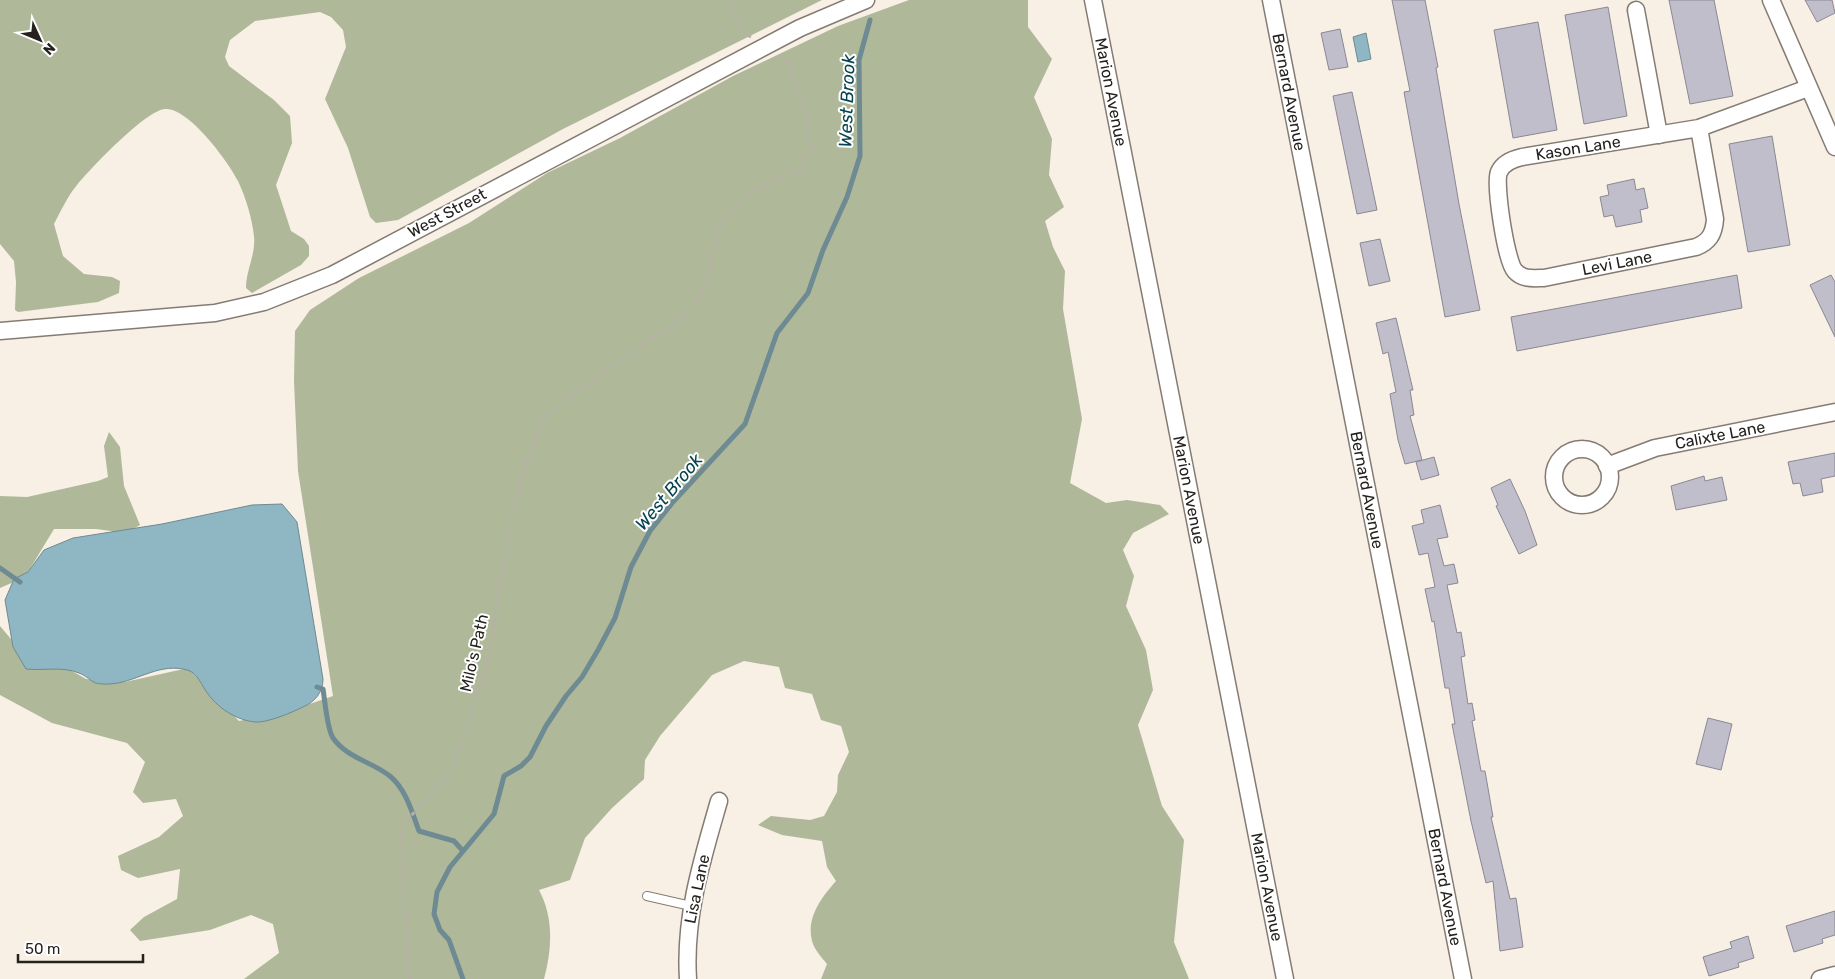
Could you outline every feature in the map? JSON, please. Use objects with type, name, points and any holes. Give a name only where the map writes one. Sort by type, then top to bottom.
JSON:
[{"type":"street","name":"West Street","points":[[0,331],[207,314],[277,298],[332,275],[814,21],[866,0]]},
{"type":"street","name":"Marion Avenue","points":[[1093,0],[1285,979]]},
{"type":"street","name":"Bernard Avenue","points":[[1270,0],[1463,979]]},
{"type":"street","points":[[1771,0],[1835,147]]},
{"type":"street","points":[[1636,10],[1659,135]]},
{"type":"street","name":"Kason Lane","points":[[1500,170],[1509,162],[1522,157],[1699,128],[1808,88]]},
{"type":"street","name":"Levi Lane","points":[[1500,170],[1498,186],[1508,256],[1514,270],[1525,278],[1544,278],[1686,249],[1706,242],[1711,237],[1714,226],[1699,128]]},
{"type":"street","name":"Calixte Lane","points":[[1607,466],[1655,448],[1835,412]]},
{"type":"street","name":"Lisa Lane","points":[[688,979],[688,934],[691,906],[719,801]]},
{"type":"street","points":[[1820,979],[1835,975]]},
{"type":"lane","points":[[646,896],[691,906]]},
{"type":"path","name":"Milo's Path","points":[[409,979],[401,827],[450,773],[467,734],[490,653],[511,522],[524,466],[545,416],[626,356],[672,326],[693,307],[705,282],[714,245],[724,216],[753,190],[797,173],[812,148],[804,105],[787,59],[768,45],[744,34],[730,8],[730,0]]},
{"type":"green space","points":[[0,0],[822,0],[563,129],[398,220],[376,223],[370,217],[348,148],[325,99],[346,47],[343,30],[331,17],[320,12],[255,21],[230,40],[225,57],[229,66],[274,100],[290,116],[292,143],[276,185],[291,231],[304,239],[309,246],[309,256],[301,265],[252,293],[246,288],[254,249],[254,236],[244,194],[226,161],[196,126],[185,117],[165,109],[156,112],[132,129],[84,177],[64,204],[54,224],[63,256],[84,274],[112,277],[120,281],[119,293],[98,302],[18,312],[15,310],[16,282],[14,261],[0,244]]},
{"type":"green space","points":[[909,0],[1028,0],[1028,27],[1052,59],[1034,97],[1052,139],[1049,175],[1064,207],[1045,221],[1053,247],[1065,271],[1063,309],[1082,419],[1070,483],[1106,503],[1127,500],[1160,505],[1169,514],[1133,533],[1123,550],[1134,576],[1126,606],[1146,650],[1153,690],[1138,725],[1162,806],[1184,840],[1174,942],[1189,979],[821,979],[827,964],[813,944],[811,924],[816,908],[836,881],[827,867],[822,841],[782,835],[758,825],[771,816],[810,820],[824,816],[837,792],[838,775],[849,752],[841,726],[821,720],[812,694],[785,688],[779,667],[744,661],[712,675],[660,736],[645,760],[644,779],[612,808],[585,838],[570,880],[539,890],[547,912],[550,934],[549,956],[544,979],[244,979],[279,953],[273,924],[251,915],[210,930],[140,941],[130,930],[144,917],[177,899],[180,869],[138,878],[121,870],[118,856],[159,837],[183,816],[176,799],[143,803],[133,792],[145,762],[127,743],[52,723],[0,695],[0,626],[27,658],[58,663],[86,679],[125,682],[188,668],[239,721],[298,708],[333,696],[298,471],[294,381],[295,331],[310,310],[359,278],[469,223],[547,173],[620,138],[733,76],[838,26]]},
{"type":"green space","points":[[109,432],[120,447],[124,486],[140,525],[126,533],[96,529],[54,529],[25,577],[0,588],[0,496],[27,497],[108,477],[104,446]]},
{"type":"water","points":[[1366,33],[1371,59],[1358,62],[1353,37]]},
{"type":"water","points":[[282,504],[297,522],[323,679],[320,692],[307,705],[273,719],[261,722],[249,721],[234,716],[221,708],[210,697],[197,677],[188,670],[164,669],[128,681],[98,684],[84,675],[73,671],[26,669],[13,647],[5,600],[14,579],[28,572],[44,550],[73,538],[162,524],[252,505]]},
{"type":"building","points":[[1392,0],[1425,0],[1438,67],[1436,68],[1459,204],[1480,310],[1445,317],[1404,92],[1410,91]]},
{"type":"building","points":[[1669,0],[1714,0],[1733,96],[1690,104]]},
{"type":"building","points":[[1805,0],[1832,0],[1835,13],[1817,22]]},
{"type":"building","points":[[1608,7],[1627,116],[1584,124],[1565,15]]},
{"type":"building","points":[[1538,22],[1557,130],[1513,138],[1494,30]]},
{"type":"building","points":[[1340,29],[1348,67],[1329,70],[1321,33]]},
{"type":"building","points":[[1352,92],[1377,210],[1357,214],[1333,96]]},
{"type":"building","points":[[1772,136],[1790,245],[1748,252],[1729,144]]},
{"type":"building","points":[[1634,179],[1636,190],[1644,188],[1648,208],[1640,210],[1642,222],[1616,227],[1613,215],[1604,217],[1600,197],[1609,195],[1607,185]]},
{"type":"building","points":[[1380,239],[1390,281],[1369,286],[1360,243]]},
{"type":"building","points":[[1737,275],[1742,308],[1517,351],[1511,317]]},
{"type":"building","points":[[1831,275],[1835,282],[1835,337],[1810,285]]},
{"type":"building","points":[[1396,318],[1413,390],[1410,390],[1414,415],[1410,416],[1422,460],[1405,464],[1398,440],[1390,394],[1396,392],[1388,352],[1383,354],[1376,323]]},
{"type":"building","points":[[1835,453],[1835,476],[1821,479],[1823,492],[1803,496],[1800,483],[1793,484],[1788,462]]},
{"type":"building","points":[[1434,457],[1439,475],[1421,480],[1416,462]]},
{"type":"building","points":[[1704,476],[1705,481],[1722,477],[1727,500],[1676,510],[1671,486]]},
{"type":"building","points":[[1510,479],[1525,511],[1537,545],[1519,554],[1496,506],[1498,505],[1491,488]]},
{"type":"building","points":[[1440,505],[1448,537],[1437,539],[1444,566],[1454,564],[1458,583],[1447,585],[1457,633],[1461,632],[1465,656],[1461,657],[1468,704],[1472,703],[1475,720],[1472,721],[1481,771],[1485,771],[1493,817],[1491,817],[1510,899],[1516,898],[1523,947],[1500,951],[1493,881],[1486,883],[1471,821],[1452,724],[1455,724],[1449,688],[1445,688],[1434,621],[1432,622],[1425,589],[1435,587],[1428,553],[1419,555],[1412,526],[1424,523],[1421,510]]},
{"type":"building","points":[[1708,718],[1732,724],[1721,770],[1696,764]]},
{"type":"building","points":[[1835,911],[1835,935],[1822,939],[1823,943],[1794,952],[1786,926]]},
{"type":"building","points":[[1748,936],[1754,958],[1738,963],[1739,967],[1709,976],[1703,957],[1732,948],[1730,942]]},
{"type":"waterway","name":"West Brook","points":[[463,979],[449,940],[440,930],[434,914],[437,892],[450,867],[494,814],[504,776],[521,766],[530,757],[546,726],[566,696],[582,677],[598,650],[615,618],[631,567],[650,531],[673,502],[745,424],[777,333],[808,293],[823,250],[847,197],[860,156],[859,60],[870,20]]},
{"type":"waterway","points":[[0,568],[20,582]]},
{"type":"waterway","points":[[317,687],[323,689],[329,728],[333,738],[339,745],[384,772],[396,782],[408,802],[419,831],[454,841],[463,851]]}]
